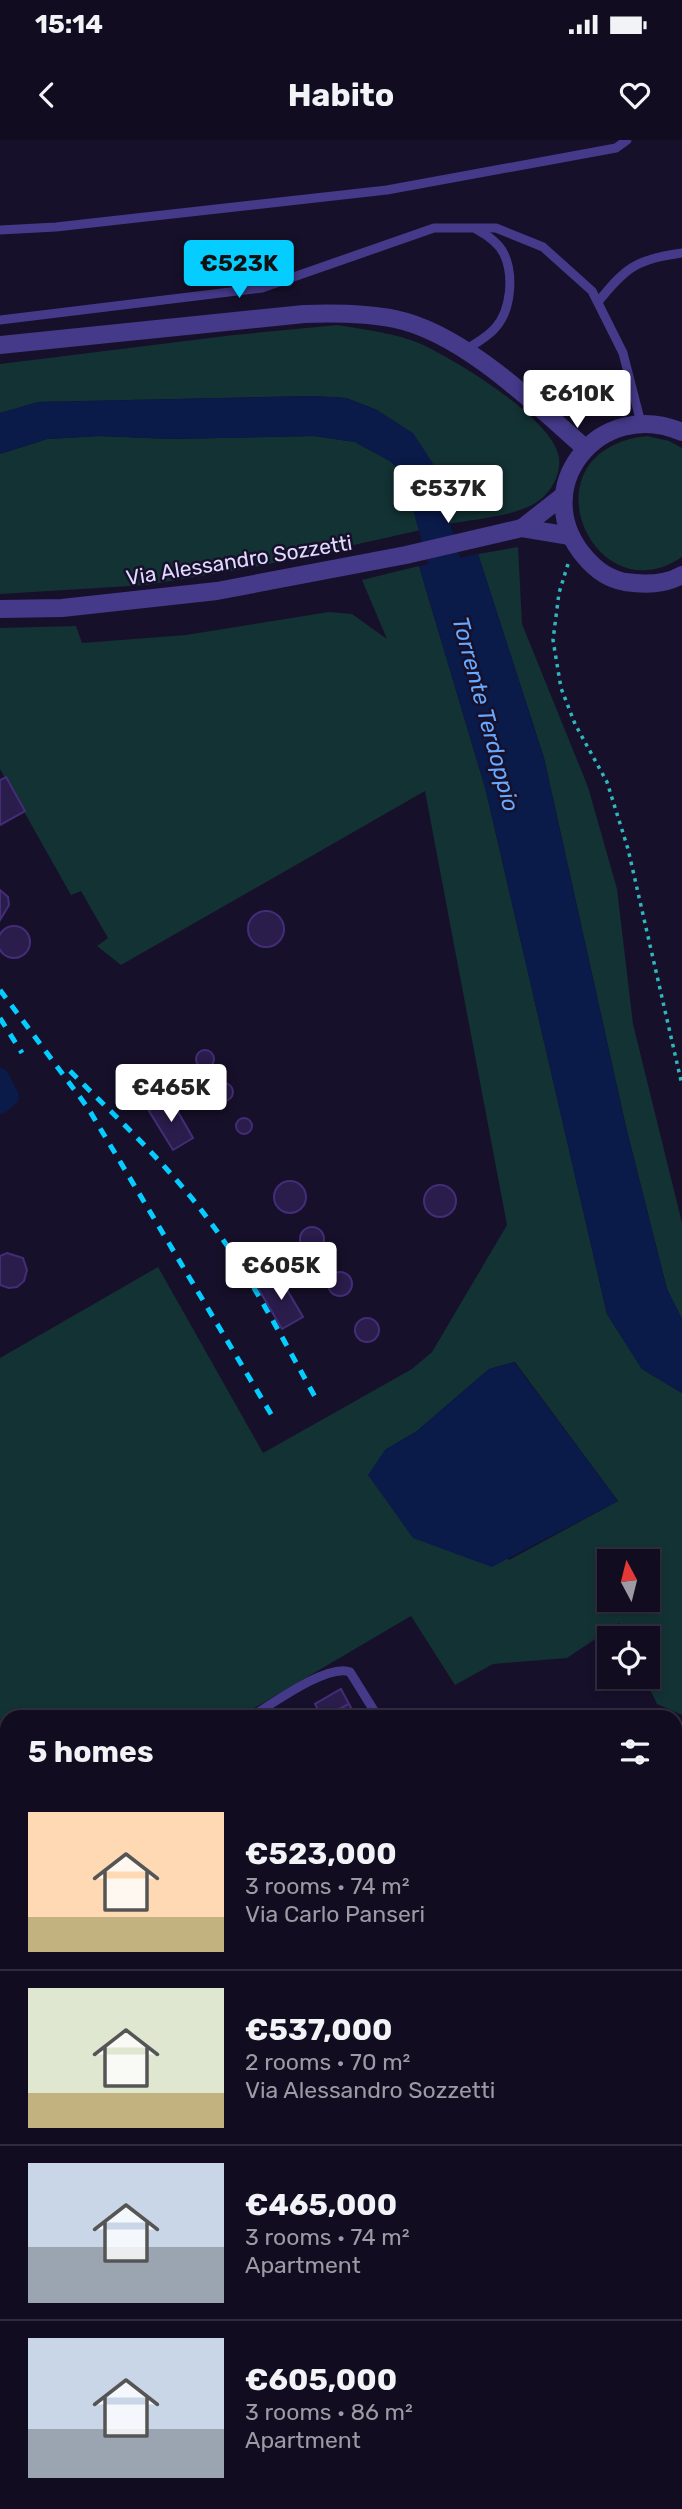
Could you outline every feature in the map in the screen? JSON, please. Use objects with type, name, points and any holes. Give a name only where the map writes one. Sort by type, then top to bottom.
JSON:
[{"type":"street","points":[[0,345],[245,318],[347,313],[398,319],[465,350],[525,395],[585,448]]},
{"type":"street","points":[[679,582],[644,585],[617,580],[593,566],[572,541],[564,516],[564,495],[571,470],[585,448],[611,431],[641,423],[665,425],[682,432]]},
{"type":"street","name":"Via Alessandro Sozzetti","points":[[523,528],[564,495]]},
{"type":"street","name":"Via Alessandro Sozzetti","points":[[0,609],[62,608],[217,591],[406,555],[523,528],[572,541]]},
{"type":"lane","points":[[0,230],[56,227],[387,190],[616,148],[627,140]]},
{"type":"lane","points":[[0,320],[262,288],[434,228],[496,228],[543,247],[592,291],[623,353],[641,423]]},
{"type":"lane","points":[[465,350],[497,327],[508,302],[509,277],[504,254],[490,237],[475,228]]},
{"type":"lane","points":[[598,302],[630,267],[652,257],[682,253]]},
{"type":"lane","points":[[263,1710],[323,1675],[343,1669],[350,1672],[374,1710]]},
{"type":"path","points":[[572,541],[559,593],[553,640],[561,688],[575,724],[607,782],[628,849],[682,1085]]},
{"type":"green space","points":[[338,325],[391,334],[421,344],[478,377],[521,408],[539,425],[559,457],[557,475],[549,490],[541,499],[522,509],[449,524],[432,462],[377,410],[346,398],[313,396],[39,402],[0,413],[0,364]]},
{"type":"green space","points":[[100,436],[172,439],[314,436],[355,442],[390,461],[410,481],[421,530],[255,567],[146,585],[0,594],[0,454],[47,439]]},
{"type":"green space","points":[[647,436],[669,441],[682,448],[682,557],[649,570],[621,566],[598,549],[583,525],[579,497],[586,469],[608,448]]},
{"type":"green space","points":[[518,547],[522,624],[588,787],[617,889],[633,1024],[682,1223],[682,1319],[667,1289],[626,1127],[544,758],[478,554]]},
{"type":"green space","points":[[419,566],[486,791],[607,1314],[642,1369],[682,1393],[682,1710],[671,1710],[657,1704],[650,1689],[660,1689],[660,1626],[620,1626],[619,1623],[615,1626],[597,1626],[597,1638],[567,1658],[493,1664],[455,1685],[411,1616],[251,1710],[0,1710],[0,1358],[158,1267],[263,1453],[412,1369],[432,1352],[507,1225],[425,791],[121,965],[97,946],[108,938],[81,891],[71,895],[0,769],[0,628],[76,626],[82,643],[186,635],[329,612],[352,614],[387,639],[362,580]],"holes":[[[515,1362],[618,1501],[509,1560],[385,1450],[417,1431],[489,1369]]]},
{"type":"water","points":[[313,396],[346,398],[377,410],[413,433],[432,462],[449,524],[421,530],[410,481],[390,461],[355,442],[314,436],[172,439],[100,436],[47,439],[0,454],[0,413],[38,402]]},
{"type":"water","points":[[478,554],[544,758],[626,1127],[667,1289],[682,1319],[682,1393],[642,1369],[607,1314],[486,791],[419,566]]},
{"type":"water","points":[[514,1362],[618,1501],[492,1567],[413,1538],[368,1475],[385,1450],[417,1431],[489,1369]]},
{"type":"building","points":[[6,777],[25,811],[0,825],[0,780]]},
{"type":"building","points":[[0,890],[8,897],[9,905],[0,920]]},
{"type":"building","points":[[266,911],[279,916],[284,929],[279,942],[266,947],[253,942],[248,929],[253,916]]},
{"type":"building","points":[[8,928],[20,928],[28,936],[28,948],[20,956],[8,956],[0,948],[0,936]]},
{"type":"building","points":[[205,1050],[211,1053],[214,1059],[211,1065],[205,1068],[199,1065],[196,1059],[199,1053]]},
{"type":"building","points":[[224,1083],[230,1086],[233,1092],[230,1098],[224,1101],[218,1098],[215,1092],[218,1086]]},
{"type":"building","points":[[170,1098],[193,1138],[173,1150],[149,1111]]},
{"type":"building","points":[[241,1118],[247,1118],[252,1126],[250,1132],[241,1134],[236,1129],[236,1123]]},
{"type":"building","points":[[290,1181],[301,1186],[306,1197],[301,1208],[290,1213],[279,1208],[274,1197],[279,1186]]},
{"type":"building","points":[[440,1185],[451,1190],[456,1201],[451,1212],[440,1217],[429,1212],[424,1201],[429,1190]]},
{"type":"building","points":[[312,1227],[321,1230],[324,1239],[321,1248],[312,1251],[303,1248],[300,1239],[303,1230]]},
{"type":"building","points":[[7,1253],[23,1258],[27,1270],[24,1281],[17,1287],[0,1285],[0,1256]]},
{"type":"building","points":[[340,1272],[349,1275],[352,1284],[349,1293],[340,1296],[331,1293],[328,1284],[331,1275]]},
{"type":"building","points":[[279,1276],[303,1317],[282,1329],[258,1288]]},
{"type":"building","points":[[367,1318],[378,1325],[379,1330],[372,1341],[367,1342],[356,1335],[355,1330],[362,1319]]},
{"type":"building","points":[[341,1689],[349,1704],[337,1710],[318,1710],[315,1704]]},
{"type":"building","points":[[349,1704],[352,1710],[338,1710]]},
{"type":"waterway","name":"Torrente Terdoppio","points":[[423,487],[456,602]]},
{"type":"waterway","points":[[0,1077],[10,1097],[0,1105]]},
{"type":"railway","points":[[0,990],[88,1108],[274,1419]]},
{"type":"railway","points":[[0,1018],[22,1053]]},
{"type":"railway","points":[[70,1071],[159,1161],[208,1219],[252,1286],[318,1402]]}]
